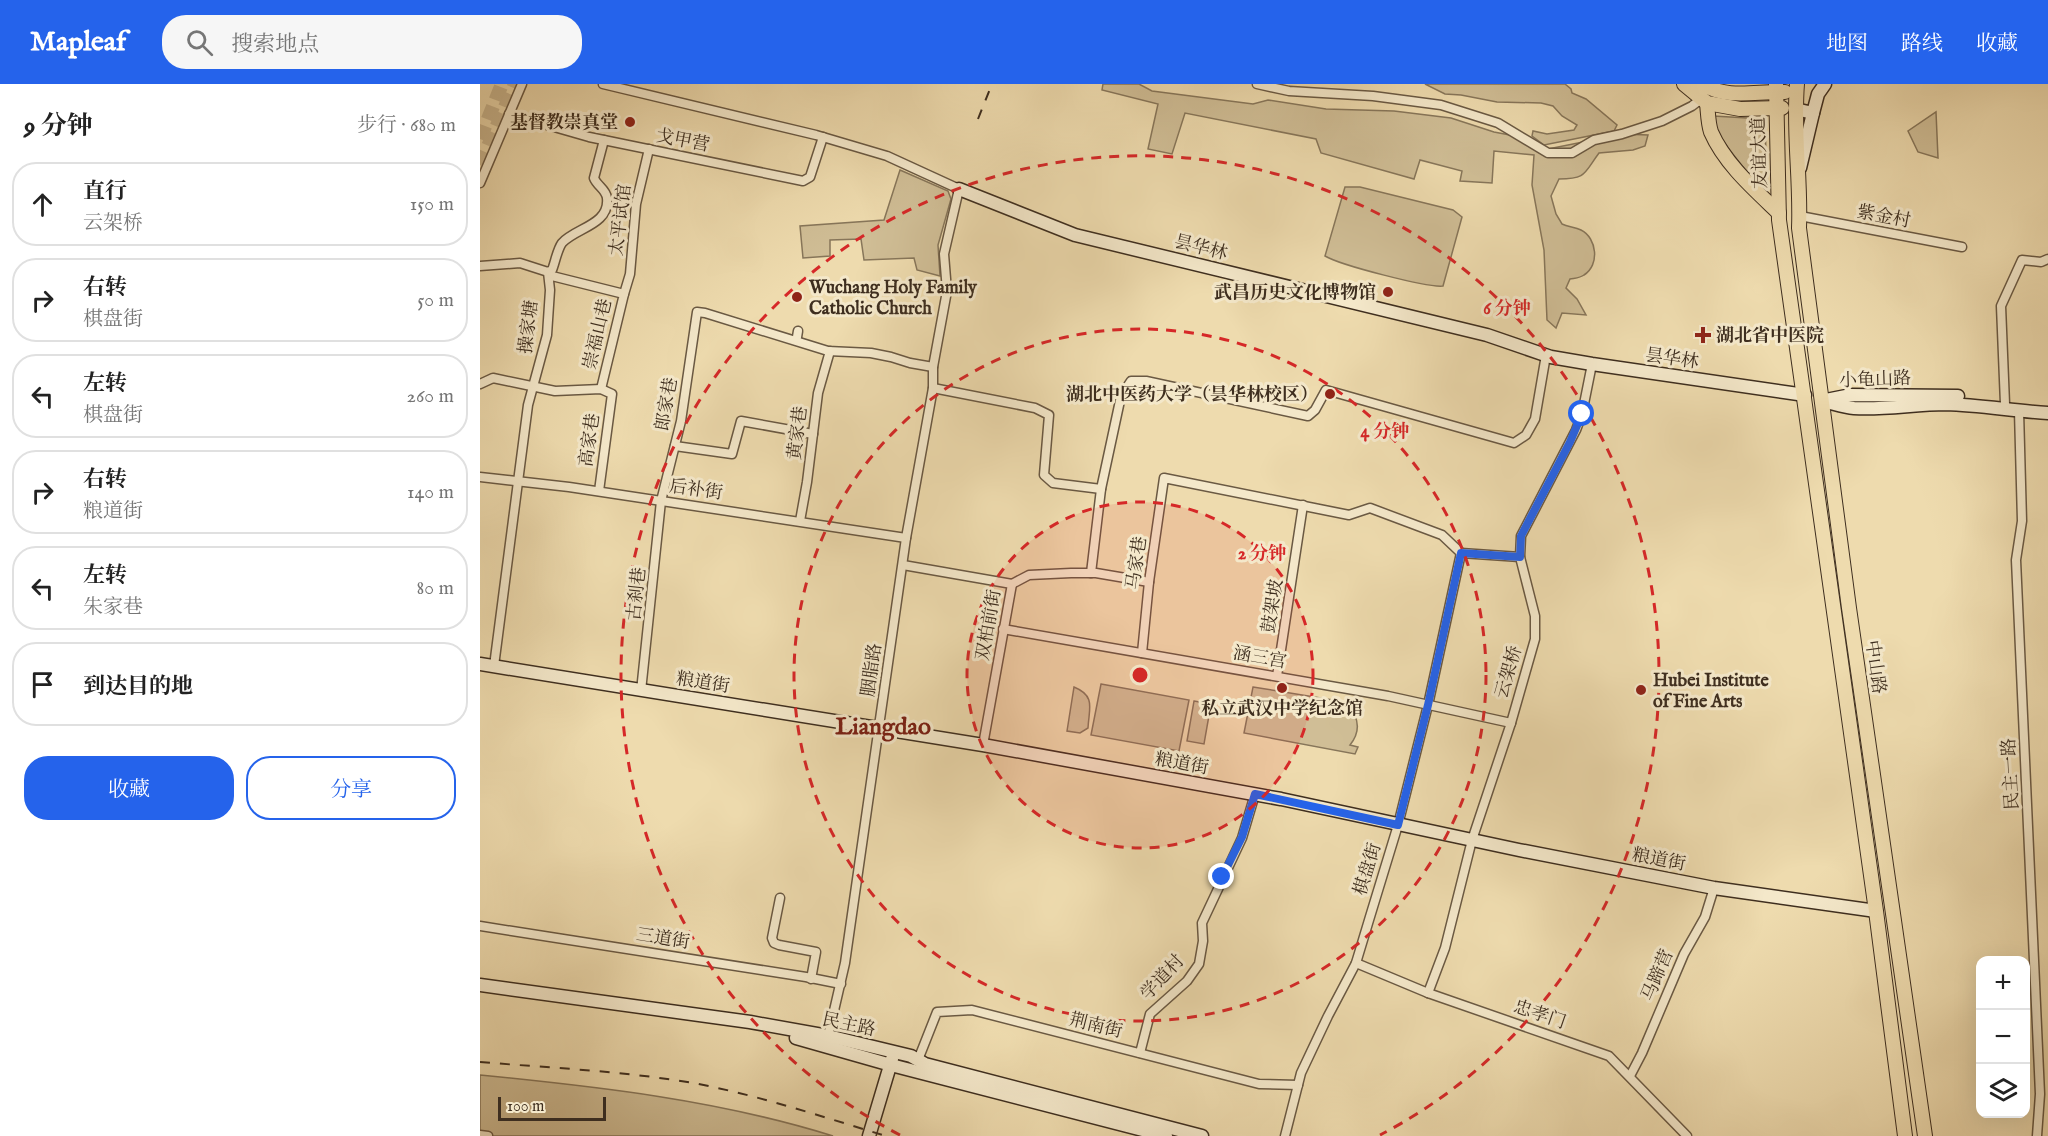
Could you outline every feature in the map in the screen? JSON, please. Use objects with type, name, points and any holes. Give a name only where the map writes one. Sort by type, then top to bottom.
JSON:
[{"type":"main road","points":[[1684,84],[1704,101],[1740,109],[1796,109]]},
{"type":"main road","points":[[1702,84],[1714,92],[1737,94],[1776,88],[1796,88],[1800,209]]},
{"type":"main road","name":"友谊大道","points":[[1776,88],[1779,216]]},
{"type":"main road","points":[[1704,101],[1711,130],[1722,149],[1743,178],[1779,216]]},
{"type":"main road","name":"中山路","points":[[1800,209],[1799,228],[1859,678],[1925,1136]]},
{"type":"main road","name":"中山路","points":[[1779,216],[1905,1136]]},
{"type":"main road","points":[[1844,680],[1859,678]]},
{"type":"street","points":[[480,183],[522,84]]},
{"type":"street","name":"昙华林","points":[[603,84],[823,137],[887,156],[959,189],[1075,235],[1487,335],[1546,355],[1592,364],[1805,395]]},
{"type":"street","points":[[1257,84],[1289,91],[1373,96],[1441,105],[1498,123],[1548,153],[1572,153],[1594,140],[1662,121],[1704,101]]},
{"type":"street","points":[[1799,175],[1813,112],[1818,94],[1824,84]]},
{"type":"street","points":[[1796,109],[1813,112]]},
{"type":"street","name":"戈甲营","points":[[509,114],[604,140],[803,181],[810,177],[823,137]]},
{"type":"street","points":[[548,272],[552,270],[562,243],[597,221],[606,207],[607,198],[594,178],[604,140]]},
{"type":"street","name":"太平试馆","points":[[624,294],[630,274],[636,204],[649,149]]},
{"type":"street","name":"胭脂路","points":[[827,1042],[841,984],[880,729],[906,538],[933,388],[933,367],[947,291],[944,254],[959,189]]},
{"type":"street","name":"紫金村","points":[[1800,209],[1962,247]]},
{"type":"street","points":[[2005,404],[2001,306],[2022,260],[2041,262],[2048,259]]},
{"type":"street","name":"崇福山巷","points":[[480,267],[520,262],[548,272],[552,276],[624,294],[601,389]]},
{"type":"street","name":"操家塘","points":[[494,666],[528,405],[548,335],[550,290],[548,272]]},
{"type":"street","name":"郎家巷","points":[[661,501],[681,421],[697,312],[831,351]]},
{"type":"street","points":[[831,351],[871,353],[933,367]]},
{"type":"street","name":"黄家巷","points":[[800,521],[818,393],[831,351]]},
{"type":"street","points":[[1091,573],[1101,489],[1121,396],[1131,381],[1146,381],[1308,416],[1316,410],[1326,390],[1514,443],[1526,435],[1535,419],[1546,355]]},
{"type":"street","name":"云架桥","points":[[1428,993],[1445,948],[1472,840],[1511,723],[1535,639],[1535,616],[1520,557],[1521,536],[1582,414],[1592,364]]},
{"type":"street","points":[[480,384],[493,378],[555,391],[601,389]]},
{"type":"street","points":[[933,388],[1035,408],[1049,416],[1044,475],[1053,483],[1101,489]]},
{"type":"street","name":"高家巷","points":[[599,491],[612,394],[601,389]]},
{"type":"street","name":"小龟山路","points":[[1822,401],[1851,395],[1934,395],[1966,397],[2005,404],[2048,406]]},
{"type":"street","name":"小龟山路","points":[[1822,401],[1852,408],[1954,404],[2048,412]]},
{"type":"street","name":"民主一路","points":[[2019,411],[2022,521],[2016,560],[2039,1060],[2040,1094],[2037,1136]]},
{"type":"street","points":[[675,447],[732,454],[741,421],[813,434]]},
{"type":"street","name":"后补街","points":[[480,477],[599,491],[906,538]]},
{"type":"street","name":"马家巷","points":[[1142,653],[1149,582],[1164,478],[1303,505]]},
{"type":"street","name":"古刹巷","points":[[641,691],[661,501]]},
{"type":"street","points":[[1303,505],[1349,515],[1370,508],[1442,535],[1461,553],[1520,557]]},
{"type":"street","name":"鼓架坡","points":[[1278,676],[1303,505]]},
{"type":"street","name":"棋盘街","points":[[1285,1136],[1301,1073],[1356,963],[1398,825],[1428,705],[1461,553]]},
{"type":"street","name":"双柏前街","points":[[903,565],[1012,584],[983,745]]},
{"type":"street","points":[[1012,584],[1029,575],[1091,573],[1149,582]]},
{"type":"street","name":"涵三宫","points":[[1003,629],[1388,696],[1511,723]]},
{"type":"street","name":"粮道街","points":[[480,664],[983,745],[1255,794],[1714,888],[1876,911]]},
{"type":"street","name":"学道村","points":[[1140,1053],[1150,1014],[1187,981],[1199,964],[1203,941],[1202,923],[1242,837],[1255,794]]},
{"type":"street","name":"马蹄营","points":[[1630,1076],[1684,954],[1705,917],[1714,888]]},
{"type":"street","points":[[780,898],[772,938],[774,943],[779,945],[816,952],[811,979]]},
{"type":"street","name":"三道街","points":[[480,926],[841,984]]},
{"type":"street","name":"忠孝门","points":[[1356,963],[1428,993],[1610,1056],[1687,1136]]},
{"type":"street","name":"民主路","points":[[480,985],[750,1022],[827,1042],[891,1065],[1166,1136]]},
{"type":"street","name":"民主路","points":[[480,993],[749,1029],[805,1040],[894,1052],[925,1064],[1202,1136]]},
{"type":"street","name":"荆南街","points":[[918,1060],[937,1012],[972,1010],[1259,1084],[1298,1086]]},
{"type":"street","points":[[869,1136],[894,1052]]},
{"type":"street","points":[[480,1135],[488,1136]]},
{"type":"shaded area","points":[[1103,84],[1139,84],[1152,91],[1253,104],[1268,100],[1326,109],[1394,111],[1451,118],[1494,132],[1515,136],[1548,149],[1623,134],[1648,135],[1645,146],[1633,150],[1599,153],[1584,174],[1575,178],[1559,179],[1551,196],[1556,214],[1562,224],[1579,229],[1586,234],[1593,245],[1594,258],[1589,271],[1581,277],[1570,279],[1566,288],[1577,299],[1586,315],[1562,313],[1556,328],[1547,320],[1544,250],[1532,185],[1534,155],[1494,151],[1492,183],[1460,181],[1462,171],[1420,160],[1414,179],[1321,153],[1316,139],[1185,113],[1172,154],[1148,149],[1158,104],[1102,90]]},
{"type":"shaded area","points":[[1425,84],[1565,84],[1572,93],[1586,99],[1617,125],[1614,131],[1544,145],[1532,136],[1533,131],[1547,134],[1574,130],[1577,125],[1562,116],[1553,106],[1541,103],[1497,102],[1445,94]]},
{"type":"shaded area","points":[[1936,112],[1938,158],[1918,152],[1908,131]]},
{"type":"shaded area","points":[[1713,116],[1765,119],[1767,193],[1724,142],[1711,123]]},
{"type":"shaded area","points":[[900,170],[948,191],[951,199],[938,245],[940,276],[917,270],[914,258],[864,260],[861,239],[830,240],[830,256],[803,258],[800,226],[884,220]]},
{"type":"shaded area","points":[[1345,187],[1360,187],[1453,210],[1462,217],[1443,286],[1384,275],[1325,256]]},
{"type":"shaded area","points":[[1101,684],[1189,700],[1179,751],[1091,735]]},
{"type":"shaded area","points":[[1074,687],[1086,694],[1090,703],[1088,728],[1080,733],[1067,731]]},
{"type":"shaded area","points":[[1253,687],[1345,702],[1353,712],[1357,723],[1356,734],[1350,745],[1358,747],[1355,754],[1244,733]]},
{"type":"shaded area","points":[[1194,701],[1211,704],[1204,744],[1187,741]]},
{"type":"shaded area","points":[[480,1075],[658,1096],[746,1113],[833,1136],[480,1136]]},
{"type":"tunnel","points":[[480,139],[502,84]]},
{"type":"tunnel","points":[[480,165],[515,84]]},
{"type":"railway","points":[[978,119],[992,84]]},
{"type":"railway","points":[[480,1062],[614,1073],[693,1083],[766,1100],[886,1136]]},
{"type":"place","name":"基督教崇真堂","points":[[630,122]]},
{"type":"place","name":"武昌历史文化博物馆","points":[[1388,292]]},
{"type":"place","name":"Wuchang Holy Family Catholic Church","points":[[797,297]]},
{"type":"place","name":"湖北省中医院","points":[[1703,335]]},
{"type":"place","name":"湖北中医药大学（昙华林校区）","points":[[1330,394]]},
{"type":"place","name":"私立武汉中学纪念馆","points":[[1282,688]]},
{"type":"place","name":"Hubei Institute of Fine Arts","points":[[1641,690]]},
{"type":"district","name":"Liangdao","points":[[883,726]]},
{"type":"route","points":[[1222,877],[1242,837],[1255,794],[1398,825],[1428,705],[1461,553],[1520,557],[1521,536],[1582,414]]}]
